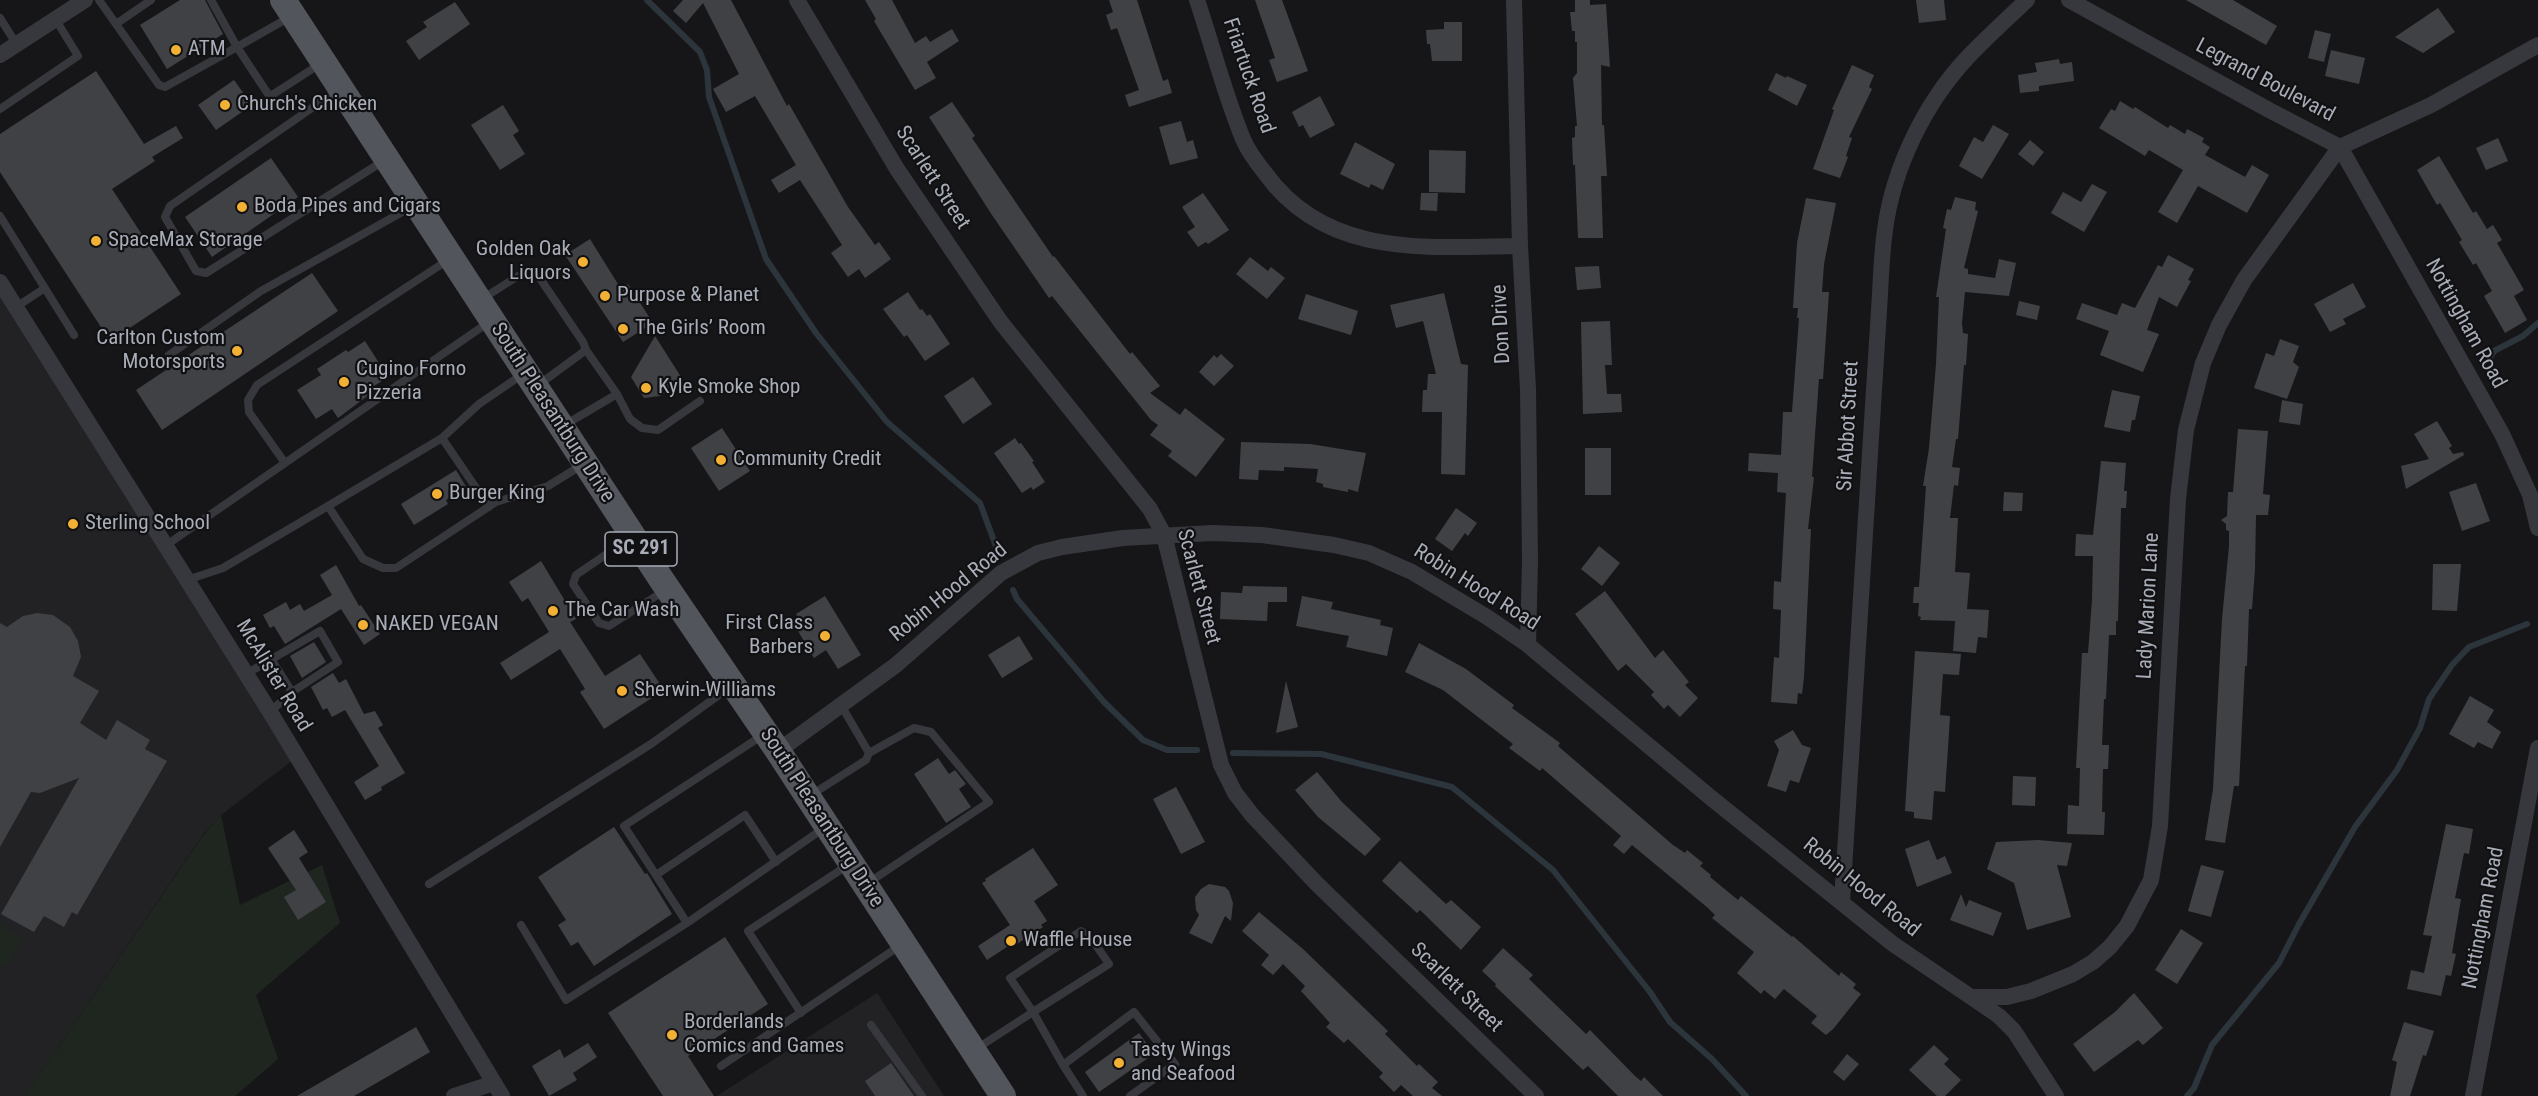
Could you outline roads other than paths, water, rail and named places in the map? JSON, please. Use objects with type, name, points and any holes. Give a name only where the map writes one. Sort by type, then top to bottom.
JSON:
[{"type":"main road","name":"South Pleasantburg Drive","points":[[288,8],[667,589],[772,742],[1003,1096]]},
{"type":"street","name":"Scarlett Street","points":[[797,0],[897,169],[1000,321],[1150,509],[1164,535],[1221,765],[1235,793],[1316,884],[1536,1096]]},
{"type":"street","name":"Friartuck Road","points":[[1197,0],[1244,140],[1274,185],[1290,201],[1327,226],[1366,241],[1403,246],[1520,246]]},
{"type":"street","name":"Don Drive","points":[[1514,0],[1520,246],[1528,389],[1530,561],[1528,645]]},
{"type":"street","name":"Sir Abbot Street","points":[[1842,901],[1885,229],[1900,172],[1914,137],[1936,99],[1966,59],[2027,0]]},
{"type":"street","name":"Legrand Boulevard","points":[[2069,0],[2340,147],[2431,105],[2538,45]]},
{"type":"street","points":[[0,56],[56,20],[76,2]]},
{"type":"street","name":"Nottingham Road","points":[[2340,147],[2502,434],[2530,495],[2538,528]]},
{"type":"street","name":"Lady Marion Lane","points":[[1973,997],[2007,997],[2031,991],[2073,974],[2093,962],[2110,947],[2127,926],[2151,880],[2160,826],[2178,499],[2186,430],[2194,396],[2203,363],[2219,325],[2244,280],[2340,147]]},
{"type":"street","name":"McAlister Road","points":[[0,282],[270,712],[498,1089]]},
{"type":"street","name":"Robin Hood Road","points":[[772,742],[841,705],[896,665],[1001,573],[1038,553],[1062,547],[1164,535],[1262,535],[1302,539],[1369,553],[1412,572],[1528,645],[1893,944],[1999,1016],[2014,1031],[2056,1096]]},
{"type":"street","name":"Nottingham Road","points":[[2473,1096],[2538,748]]},
{"type":"street","points":[[454,1096],[498,1089]]},
{"type":"lane","points":[[99,0],[159,85],[165,87],[237,47],[288,8]]},
{"type":"lane","points":[[116,24],[152,0]]},
{"type":"lane","points":[[211,0],[237,47],[268,94],[272,94],[323,62]]},
{"type":"lane","points":[[0,18],[17,45]]},
{"type":"lane","points":[[0,109],[78,56],[56,20]]},
{"type":"lane","points":[[340,88],[170,206],[165,218],[196,271],[206,273],[386,159]]},
{"type":"lane","points":[[169,355],[261,291],[416,205]]},
{"type":"lane","points":[[0,216],[74,335]]},
{"type":"lane","points":[[285,463],[249,412],[248,400],[257,385],[451,258]]},
{"type":"lane","points":[[165,546],[285,463],[486,311],[526,271],[539,277],[617,394],[630,419],[642,428],[658,430],[700,401]]},
{"type":"lane","points":[[16,307],[45,288]]},
{"type":"lane","points":[[187,580],[224,568],[442,438],[479,404],[586,350]]},
{"type":"lane","points":[[562,426],[617,394]]},
{"type":"lane","points":[[442,438],[489,507]]},
{"type":"lane","points":[[328,506],[363,559],[383,568],[396,568],[496,502],[548,486],[585,464]]},
{"type":"lane","points":[[633,536],[576,575],[573,584],[599,623],[609,626],[667,589]]},
{"type":"lane","points":[[246,674],[320,631],[338,662],[292,692],[270,712]]},
{"type":"lane","points":[[271,659],[292,692]]},
{"type":"lane","points":[[429,884],[651,744],[733,685]]},
{"type":"lane","points":[[841,705],[869,753]]},
{"type":"lane","points":[[808,797],[866,760],[869,753],[914,728],[931,732],[989,802],[865,885]]},
{"type":"lane","points":[[687,923],[624,826],[772,742]]},
{"type":"lane","points":[[656,875],[746,815],[776,862]]},
{"type":"lane","points":[[521,925],[566,1000],[687,923],[827,826]]},
{"type":"lane","points":[[801,1013],[748,931],[851,863]]},
{"type":"lane","points":[[973,1051],[1033,1012],[1109,963],[1091,938],[1081,932],[1010,978],[1033,1012],[1083,1096]]},
{"type":"lane","points":[[721,1066],[903,944]]},
{"type":"lane","points":[[1063,1065],[1134,1012],[1175,1064],[1130,1096]]},
{"type":"lane","points":[[871,1025],[922,1096]]},
{"type":"waterway","points":[[647,0],[700,52],[707,70],[709,97],[766,259],[816,333],[887,422],[980,503],[997,549]]},
{"type":"waterway","points":[[2492,366],[2490,357],[2494,351],[2523,336],[2538,323]]},
{"type":"waterway","points":[[1013,590],[1017,599],[1104,702],[1143,740],[1167,750],[1197,750]]},
{"type":"waterway","points":[[2187,1096],[2194,1088],[2212,1045],[2279,963],[2355,827],[2397,770],[2420,728],[2429,699],[2452,665],[2469,647],[2527,624]]},
{"type":"waterway","points":[[1233,753],[1321,754],[1452,787],[1553,870],[1650,992],[1670,1022],[1712,1059],[1746,1096]]},
{"type":"place","name":"ATM","points":[[176,50]]},
{"type":"place","name":"Church's Chicken","points":[[225,105]]},
{"type":"place","name":"Boda Pipes and Cigars","points":[[242,207]]},
{"type":"place","name":"SpaceMax Storage","points":[[96,241]]},
{"type":"place","name":"Golden Oak Liquors","points":[[583,262]]},
{"type":"place","name":"Purpose & Planet","points":[[605,296]]},
{"type":"place","name":"The Girls’ Room","points":[[623,329]]},
{"type":"place","name":"Carlton Custom Motorsports","points":[[237,351]]},
{"type":"place","name":"Cugino Forno Pizzeria","points":[[344,382]]},
{"type":"place","name":"Kyle Smoke Shop","points":[[646,388]]},
{"type":"place","name":"Community Credit","points":[[721,460]]},
{"type":"place","name":"Burger King","points":[[437,494]]},
{"type":"place","name":"Sterling School","points":[[73,524]]},
{"type":"place","name":"The Car Wash","points":[[553,611]]},
{"type":"place","name":"NAKED VEGAN","points":[[363,625]]},
{"type":"place","name":"First Class Barbers","points":[[825,636]]},
{"type":"place","name":"Sherwin-Williams","points":[[622,691]]},
{"type":"place","name":"Waffle House","points":[[1011,941]]},
{"type":"place","name":"Borderlands Comics and Games","points":[[672,1035]]},
{"type":"place","name":"Tasty Wings and Seafood","points":[[1119,1063]]}]
